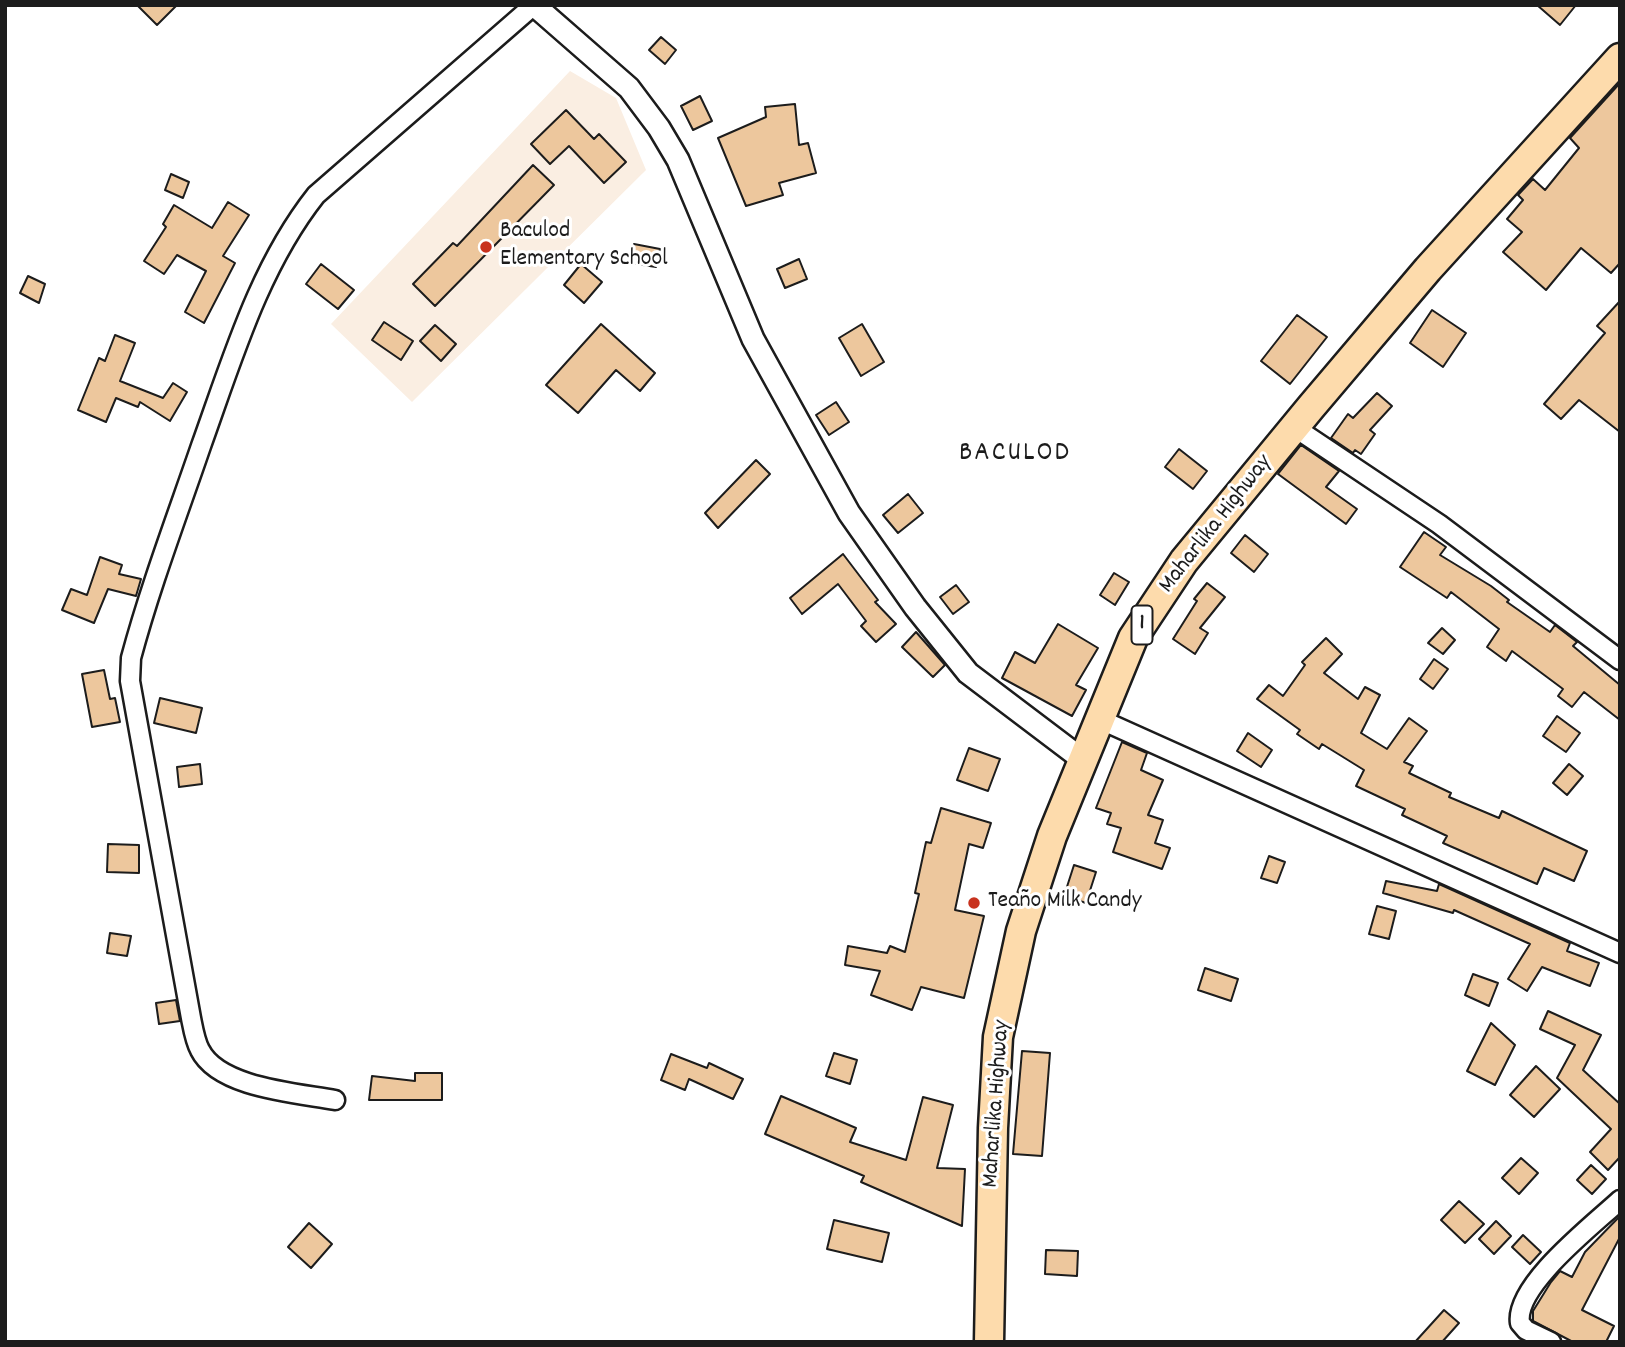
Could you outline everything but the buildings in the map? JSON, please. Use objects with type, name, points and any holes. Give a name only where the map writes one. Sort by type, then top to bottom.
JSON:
[{"type":"highway","name":"Maharlika Highway","points":[[989,1342],[993,1128],[998,1037],[1021,931],[1052,836],[1133,638],[1184,561],[1294,427],[1428,269],[1620,58]]},
{"type":"street","points":[[335,1100],[261,1087],[225,1074],[200,1050],[191,1018],[130,681],[131,658],[229,368],[273,259],[294,223],[316,195],[534,5],[629,88],[659,128],[678,160],[753,339],[849,513],[915,607],[968,673],[1083,760]]},
{"type":"street","points":[[1294,427],[1440,524],[1620,660]]},
{"type":"street","points":[[1100,719],[1620,953]]},
{"type":"street","points":[[1551,1342],[1526,1330],[1520,1324],[1522,1302],[1532,1284],[1620,1200]]},
{"type":"shaded area","name":"Baculod Elementary School","points":[[570,71],[616,98],[646,170],[412,402],[331,324]]},
{"type":"place","name":"Baculod Elementary School","points":[[486,247]]},
{"type":"place","name":"Teaño Milk Candy","points":[[974,903]]},
{"type":"district","name":"BACULOD","points":[[1015,455]]}]
